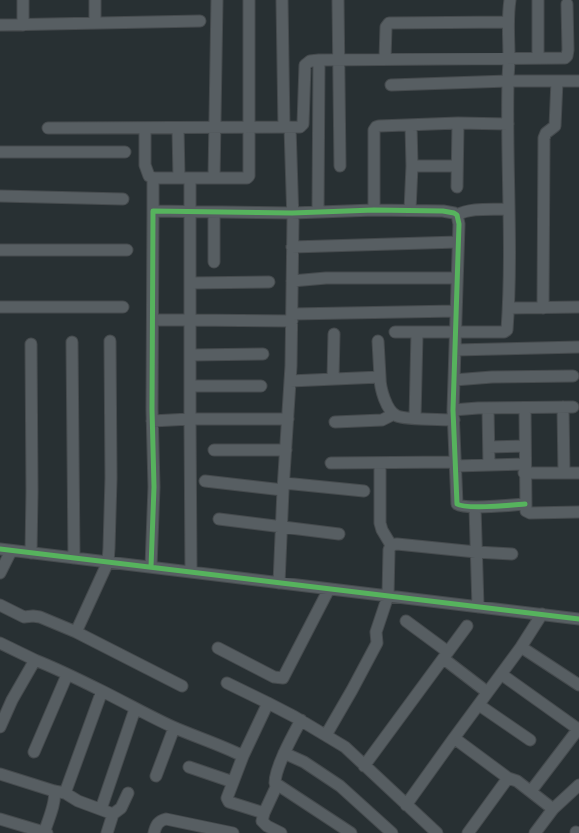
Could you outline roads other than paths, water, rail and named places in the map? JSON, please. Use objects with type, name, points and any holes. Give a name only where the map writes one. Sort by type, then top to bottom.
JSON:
[{"type":"street","points":[[23,0],[23,25]]},
{"type":"street","points":[[95,0],[95,23]]},
{"type":"street","points":[[214,178],[217,0]]},
{"type":"street","points":[[145,128],[145,165],[147,173],[154,178],[248,177],[250,172],[248,73],[249,0]]},
{"type":"street","points":[[279,582],[292,318],[292,213],[282,0]]},
{"type":"street","points":[[338,0],[340,60],[340,166]]},
{"type":"street","points":[[395,332],[506,332],[507,330],[509,308],[508,22],[510,0]]},
{"type":"street","points":[[538,0],[538,58]]},
{"type":"street","points":[[48,128],[300,127],[302,124],[305,65],[310,61],[565,58],[568,50],[567,4]]},
{"type":"street","points":[[0,25],[200,21]]},
{"type":"street","points":[[386,59],[386,27],[389,23],[508,22]]},
{"type":"street","points":[[318,212],[319,60]]},
{"type":"street","points":[[391,85],[508,81],[579,81]]},
{"type":"street","points":[[543,308],[544,138],[546,133],[555,126],[557,82]]},
{"type":"street","points":[[457,187],[458,123]]},
{"type":"street","points":[[374,210],[374,129],[379,126],[411,124],[508,124]]},
{"type":"street","points":[[410,210],[412,166],[411,124]]},
{"type":"street","points":[[178,128],[190,211],[192,572]]},
{"type":"street","points":[[0,152],[125,152]]},
{"type":"street","points":[[412,166],[458,166]]},
{"type":"street","points":[[151,567],[154,487],[152,421],[154,178]]},
{"type":"street","points":[[0,196],[123,198]]},
{"type":"street","points":[[153,211],[292,213],[410,210],[443,211],[451,212],[457,215],[471,211],[509,209]]},
{"type":"street","points":[[214,212],[214,262]]},
{"type":"street","points":[[457,215],[459,224],[456,278],[454,380],[457,504],[464,506],[525,504]]},
{"type":"street","points":[[292,247],[458,242]]},
{"type":"street","points":[[0,250],[127,250]]},
{"type":"street","points":[[292,280],[326,278],[456,278]]},
{"type":"street","points":[[190,283],[269,282]]},
{"type":"street","points":[[0,307],[123,307]]},
{"type":"street","points":[[509,308],[579,307]]},
{"type":"street","points":[[153,320],[292,318],[456,311]]},
{"type":"street","points":[[416,418],[418,332]]},
{"type":"street","points":[[333,379],[334,334]]},
{"type":"street","points":[[76,632],[108,562],[110,548],[110,341]]},
{"type":"street","points":[[378,341],[382,392],[389,408],[394,414],[400,417],[416,418],[454,415],[488,408],[568,407],[564,473]]},
{"type":"street","points":[[72,342],[74,558]]},
{"type":"street","points":[[31,553],[32,344]]},
{"type":"street","points":[[455,350],[579,347]]},
{"type":"street","points":[[191,355],[263,354]]},
{"type":"street","points":[[454,380],[492,377],[573,376]]},
{"type":"street","points":[[290,381],[380,377]]},
{"type":"street","points":[[190,386],[261,386]]},
{"type":"street","points":[[488,408],[489,465]]},
{"type":"street","points":[[525,408],[524,469],[526,511],[528,513],[579,512]]},
{"type":"street","points":[[334,422],[382,420],[394,414]]},
{"type":"street","points":[[152,421],[190,419],[288,419]]},
{"type":"street","points":[[489,447],[524,446]]},
{"type":"street","points":[[214,450],[286,450]]},
{"type":"street","points":[[331,463],[489,465],[564,473],[579,473]]},
{"type":"street","points":[[380,463],[380,524],[391,545]]},
{"type":"street","points":[[206,481],[364,491]]},
{"type":"street","points":[[475,506],[478,607]]},
{"type":"street","points":[[219,519],[340,534]]},
{"type":"street","points":[[391,545],[423,546],[476,552],[512,554]]},
{"type":"street","points":[[326,735],[377,643],[376,632],[388,596],[389,550],[391,545]]},
{"type":"street","points":[[0,549],[579,619]]},
{"type":"street","points":[[0,573],[11,551]]},
{"type":"street","points":[[218,648],[274,677],[283,678],[329,589]]},
{"type":"street","points":[[0,605],[24,617],[40,617],[76,632],[182,686]]},
{"type":"street","points":[[406,805],[521,647],[542,614]]},
{"type":"street","points":[[406,621],[487,692]]},
{"type":"street","points":[[364,766],[468,626]]},
{"type":"street","points":[[1,647],[54,667],[67,675],[174,728],[217,744],[243,756]]},
{"type":"street","points":[[521,647],[579,685]]},
{"type":"street","points":[[0,727],[35,660]]},
{"type":"street","points":[[501,674],[578,728],[531,791]]},
{"type":"street","points":[[34,752],[67,675]]},
{"type":"street","points":[[227,683],[301,720],[345,747],[437,833]]},
{"type":"street","points":[[0,819],[45,833],[55,794],[60,792],[102,691]]},
{"type":"street","points":[[264,813],[229,802],[227,798],[243,756],[268,703]]},
{"type":"street","points":[[479,705],[530,740]]},
{"type":"street","points":[[101,809],[135,709]]},
{"type":"street","points":[[301,720],[284,753],[275,783],[351,833]]},
{"type":"street","points":[[156,776],[174,728]]},
{"type":"street","points":[[454,738],[508,778],[517,781],[531,791],[553,809]]},
{"type":"street","points":[[284,753],[304,762],[340,786],[392,833]]},
{"type":"street","points":[[189,766],[233,782]]},
{"type":"street","points":[[0,774],[60,792],[78,801],[113,814]]},
{"type":"street","points":[[468,833],[508,778]]},
{"type":"street","points":[[277,785],[264,813],[262,822],[281,833]]},
{"type":"street","points":[[535,833],[553,809],[579,785]]},
{"type":"street","points":[[107,833],[113,814],[121,808],[128,792]]},
{"type":"street","points":[[154,833],[158,823],[166,819],[196,829],[233,833]]}]
